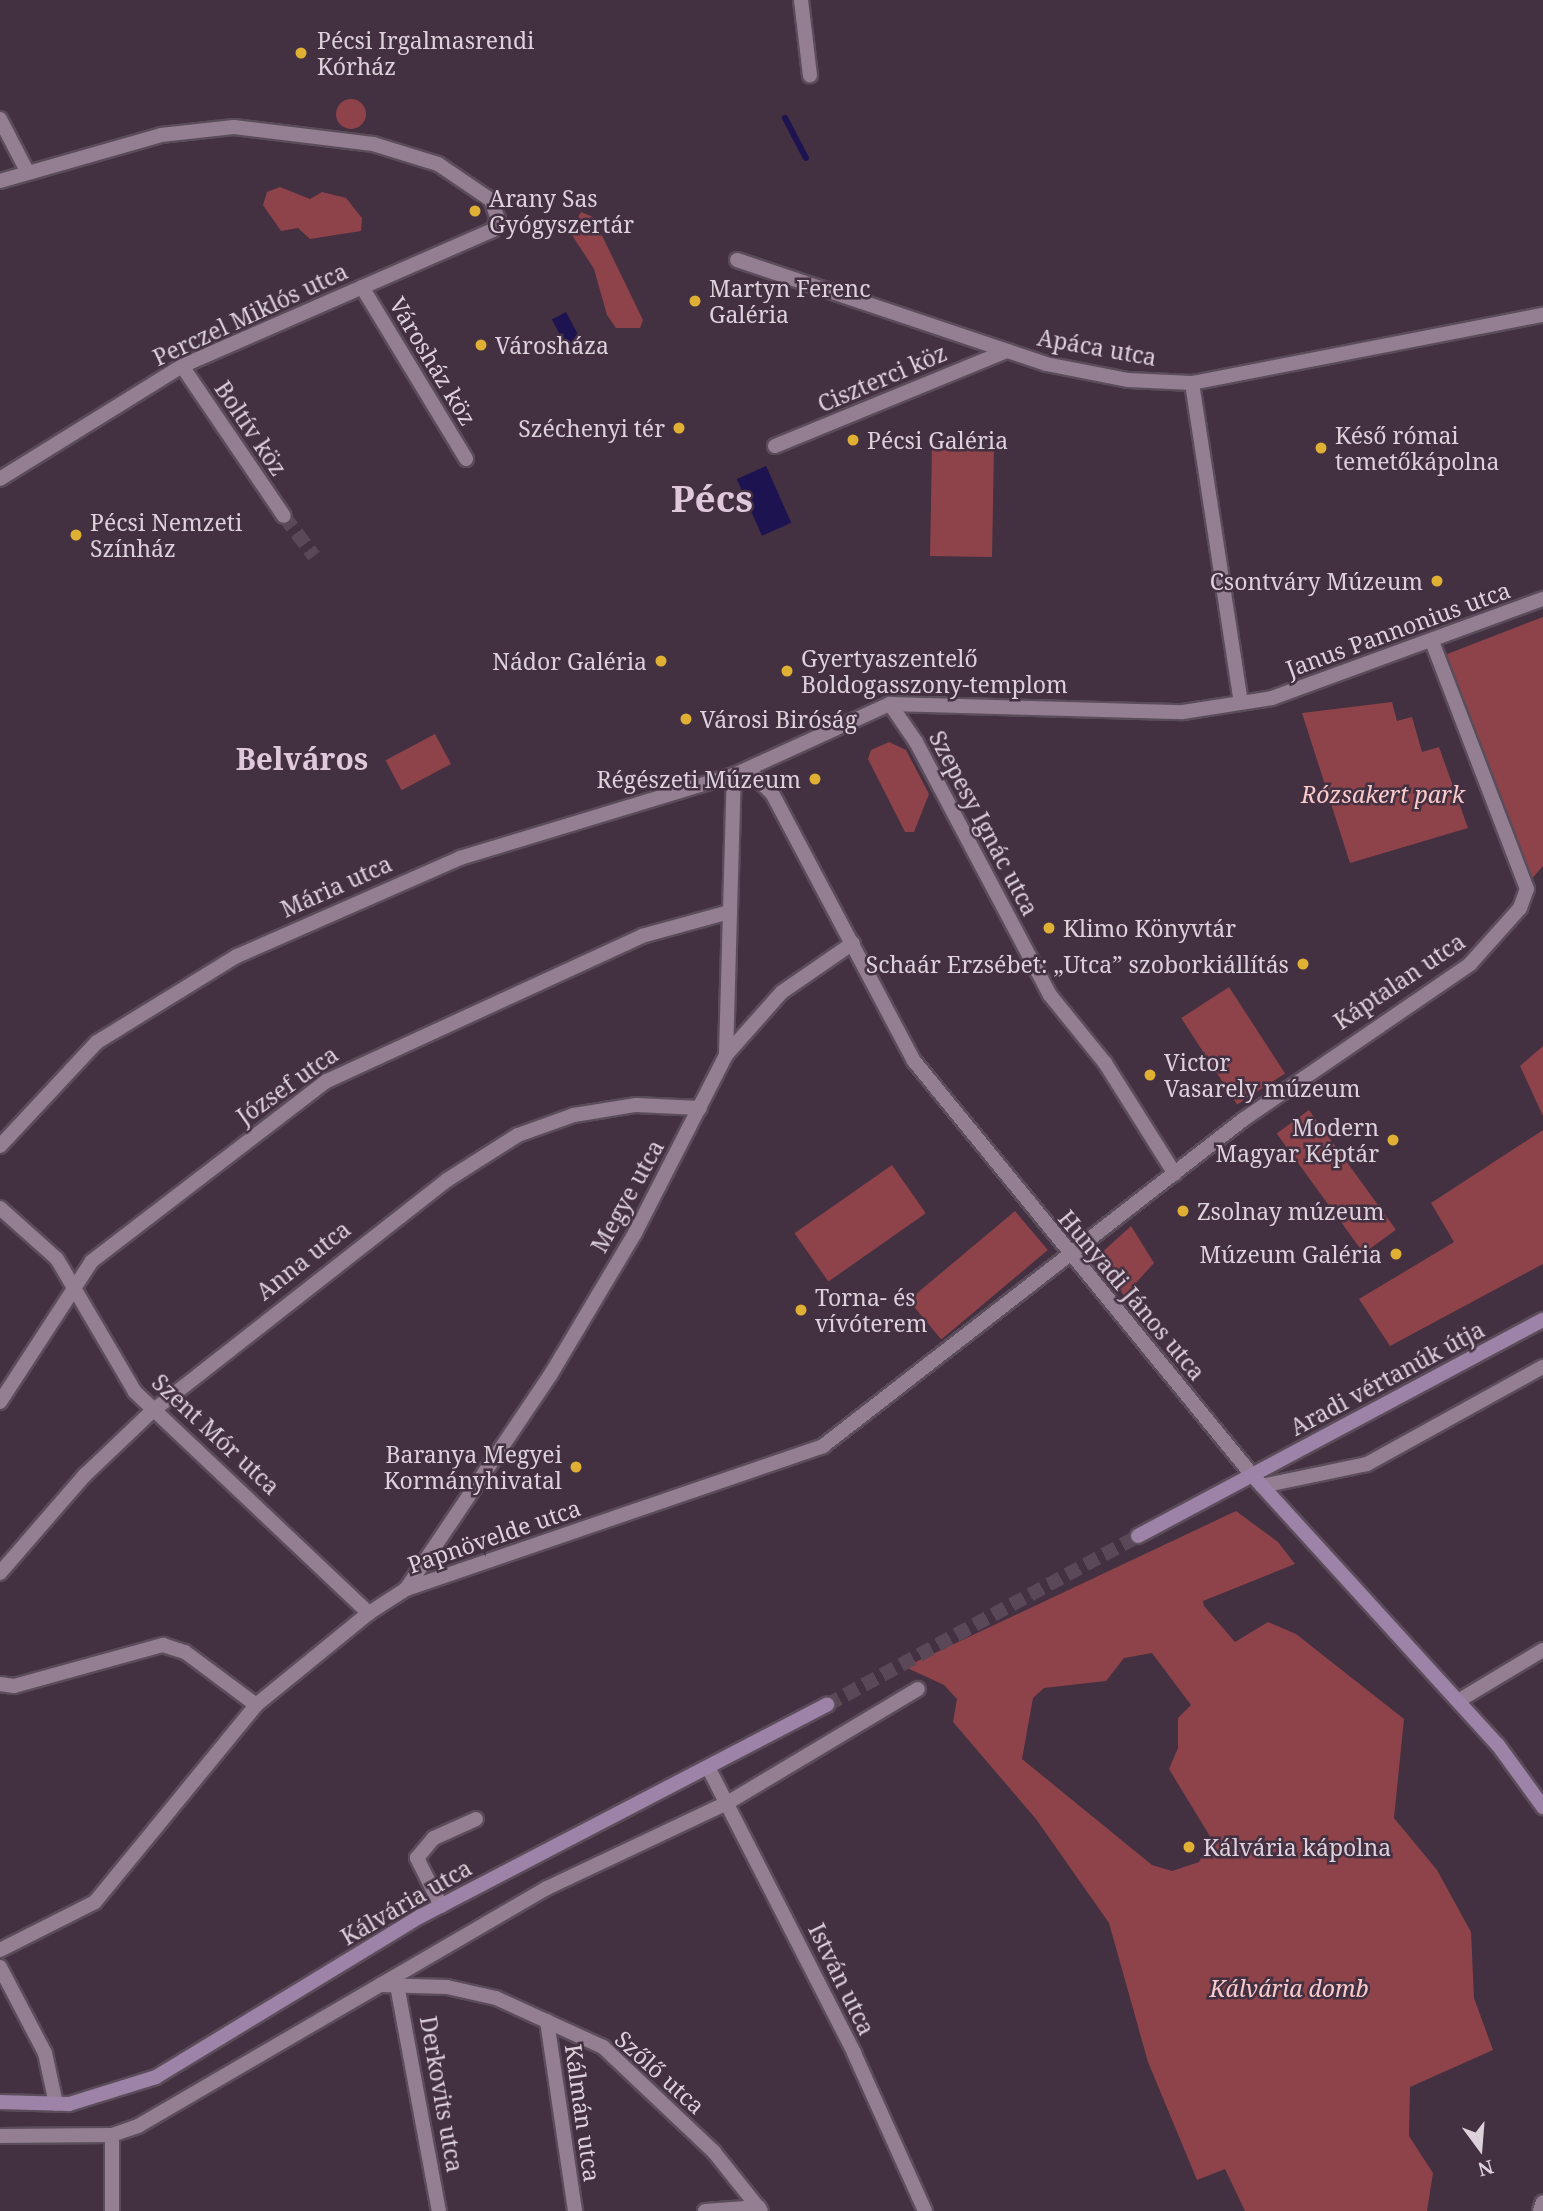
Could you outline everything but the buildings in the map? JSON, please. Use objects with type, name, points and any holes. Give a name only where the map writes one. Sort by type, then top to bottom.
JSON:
[{"type":"street","points":[[801,0],[810,75]]},
{"type":"street","points":[[0,119],[27,171],[0,181]]},
{"type":"street","name":"Perczel Miklós utca","points":[[0,479],[182,366],[493,230],[498,219],[491,200],[438,164],[392,149],[234,127],[161,135],[27,171]]},
{"type":"street","name":"Apáca utca","points":[[737,260],[1007,351],[1128,380],[1192,383],[1543,315]]},
{"type":"street","name":"Városház köz","points":[[362,287],[466,459]]},
{"type":"street","name":"Ciszterci köz","points":[[775,446],[1007,351]]},
{"type":"street","name":"Boltív köz","points":[[182,366],[284,516]]},
{"type":"street","points":[[1192,383],[1241,702]]},
{"type":"street","name":"Janus Pannonius utca","points":[[890,704],[932,703],[1183,712],[1307,689],[1543,599]]},
{"type":"street","name":"Káptalan utca","points":[[1066,1253],[1382,1019],[1470,964],[1520,908],[1527,889],[1432,642]]},
{"type":"street","points":[[741,772],[890,704]]},
{"type":"street","name":"Szepesy Ignác utca","points":[[890,704],[916,742],[1050,995],[1105,1063],[1175,1174]]},
{"type":"street","name":"Megye utca","points":[[407,1589],[551,1374],[700,1108],[726,1055],[729,912],[741,772]]},
{"type":"street","name":"Hunyadi János utca","points":[[741,772],[772,793],[914,1061],[1066,1253],[1258,1481],[1458,1701],[1543,1807]]},
{"type":"street","name":"Mária utca","points":[[0,1146],[97,1042],[208,970],[460,858],[741,772]]},
{"type":"street","name":"József utca","points":[[0,1402],[74,1282],[132,1229],[327,1081],[642,936],[729,912]]},
{"type":"street","points":[[726,1055],[782,992],[853,943]]},
{"type":"street","name":"Anna utca","points":[[0,1573],[85,1475],[153,1410],[373,1234],[518,1135],[574,1115],[636,1105],[700,1108]]},
{"type":"street","name":"Szent Mór utca","points":[[0,1208],[74,1282],[135,1392],[369,1613]]},
{"type":"street","name":"Papnövelde utca","points":[[0,1950],[95,1902],[256,1705],[369,1613],[407,1589],[823,1446],[887,1402],[1066,1253]]},
{"type":"street","name":"Aradi vértanúk útja","points":[[1258,1481],[1543,1320]]},
{"type":"street","points":[[1138,1536],[1258,1481],[1367,1464],[1543,1367]]},
{"type":"street","points":[[0,1684],[14,1686],[163,1645],[185,1652],[256,1705]]},
{"type":"street","points":[[1458,1701],[1543,1650]]},
{"type":"street","points":[[0,2136],[112,2135],[138,2126],[547,1888],[730,1802],[918,1689]]},
{"type":"street","name":"Kálvária utca","points":[[0,2102],[56,2104],[105,2096],[156,2077],[441,1906],[710,1771],[827,1705]]},
{"type":"street","name":"István utca","points":[[710,1771],[730,1802],[925,2211]]},
{"type":"street","points":[[441,1906],[417,1858],[434,1838],[476,1819]]},
{"type":"street","points":[[0,1967],[45,2053],[56,2104]]},
{"type":"street","name":"Szőlő utca","points":[[378,1984],[496,1998],[603,2047],[714,2152],[760,2209]]},
{"type":"street","name":"Derkovits utca","points":[[397,1985],[439,2211]]},
{"type":"street","name":"Kálmán utca","points":[[547,2021],[575,2211]]},
{"type":"street","points":[[112,2135],[112,2211]]},
{"type":"street","points":[[1540,2211],[1543,2202]]},
{"type":"street","points":[[705,2211],[760,2209]]},
{"type":"green space","points":[[351,99],[361,104],[366,114],[361,124],[351,129],[341,124],[336,114],[341,104]]},
{"type":"green space","points":[[280,187],[310,199],[322,192],[346,198],[362,218],[361,231],[310,239],[298,228],[281,231],[263,205],[267,192]]},
{"type":"green space","points":[[581,212],[593,217],[643,320],[640,328],[616,328],[607,315],[594,269],[570,232]]},
{"type":"green space","points":[[932,444],[994,445],[992,557],[930,556]]},
{"type":"green space","points":[[1543,617],[1543,866],[1529,882],[1442,656]]},
{"type":"green space","name":"Rózsakert park","points":[[1392,702],[1397,721],[1412,717],[1422,752],[1439,747],[1468,828],[1350,863],[1302,713]]},
{"type":"green space","points":[[435,734],[451,764],[402,790],[386,760]]},
{"type":"green space","points":[[889,742],[906,750],[929,794],[914,832],[905,832],[868,759],[871,750]]},
{"type":"green space","points":[[1229,987],[1285,1073],[1237,1104],[1181,1018]]},
{"type":"green space","points":[[1543,1046],[1543,1116],[1520,1066]]},
{"type":"green space","points":[[1309,1110],[1396,1230],[1364,1253],[1277,1134]]},
{"type":"green space","points":[[1543,1130],[1543,1264],[1390,1346],[1359,1299],[1454,1242],[1431,1203]]},
{"type":"green space","points":[[892,1165],[926,1213],[828,1282],[795,1233]]},
{"type":"green space","points":[[1015,1211],[1048,1250],[941,1339],[909,1300]]},
{"type":"green space","points":[[1131,1226],[1154,1263],[1124,1296],[1098,1256]]},
{"type":"green space","name":"Kálvária domb","points":[[1236,1511],[1278,1542],[1295,1564],[1203,1601],[1204,1606],[1235,1642],[1268,1622],[1296,1634],[1404,1719],[1394,1818],[1437,1870],[1471,1932],[1474,1998],[1493,2050],[1410,2087],[1409,2136],[1433,2173],[1427,2211],[1245,2211],[1225,2169],[1197,2180],[1148,2062],[1109,1923],[1036,1819],[953,1722],[957,1699],[944,1685],[905,1667]],"holes":[[[1152,1653],[1191,1705],[1178,1718],[1178,1748],[1169,1769],[1211,1838],[1199,1862],[1172,1871],[1152,1865],[1022,1759],[1033,1698],[1044,1688],[1106,1681],[1124,1658]]]},
{"type":"shaded area","points":[[566,312],[583,344],[569,351],[552,320]]},
{"type":"shaded area","points":[[766,466],[791,523],[762,536],[737,479]]},
{"type":"waterway","points":[[785,118],[806,158]]},
{"type":"tunnel","points":[[284,516],[314,556]]},
{"type":"tunnel","points":[[827,1705],[1138,1536]]},
{"type":"place","name":"Pécsi Irgalmasrendi Kórház","points":[[301,53]]},
{"type":"place","name":"Arany Sas Gyógyszertár","points":[[475,211]]},
{"type":"place","name":"Martyn Ferenc Galéria","points":[[695,301]]},
{"type":"place","name":"Városháza","points":[[481,345]]},
{"type":"place","name":"Széchenyi tér","points":[[679,428]]},
{"type":"place","name":"Pécsi Galéria","points":[[853,440]]},
{"type":"place","name":"Késő római temetőkápolna","points":[[1321,448]]},
{"type":"place","name":"Pécsi Nemzeti Színház","points":[[76,535]]},
{"type":"place","name":"Csontváry Múzeum","points":[[1437,581]]},
{"type":"place","name":"Nádor Galéria","points":[[661,661]]},
{"type":"place","name":"Gyertyaszentelő Boldogasszony-templom","points":[[787,671]]},
{"type":"place","name":"Városi Biróság","points":[[686,719]]},
{"type":"place","name":"Régészeti Múzeum","points":[[815,779]]},
{"type":"place","name":"Klimo Könyvtár","points":[[1049,928]]},
{"type":"place","name":"Schaár Erzsébet: „Utca” szoborkiállítás","points":[[1303,964]]},
{"type":"place","name":"Victor Vasarely múzeum","points":[[1150,1075]]},
{"type":"place","name":"Modern Magyar Képtár","points":[[1393,1140]]},
{"type":"place","name":"Zsolnay múzeum","points":[[1183,1211]]},
{"type":"place","name":"Múzeum Galéria","points":[[1396,1254]]},
{"type":"place","name":"Torna- és vívóterem","points":[[801,1310]]},
{"type":"place","name":"Baranya Megyei Kormányhivatal","points":[[576,1467]]},
{"type":"place","name":"Kálvária kápolna","points":[[1189,1847]]},
{"type":"district","name":"Pécs","points":[[712,498]]},
{"type":"district","name":"Belváros","points":[[302,759]]}]
